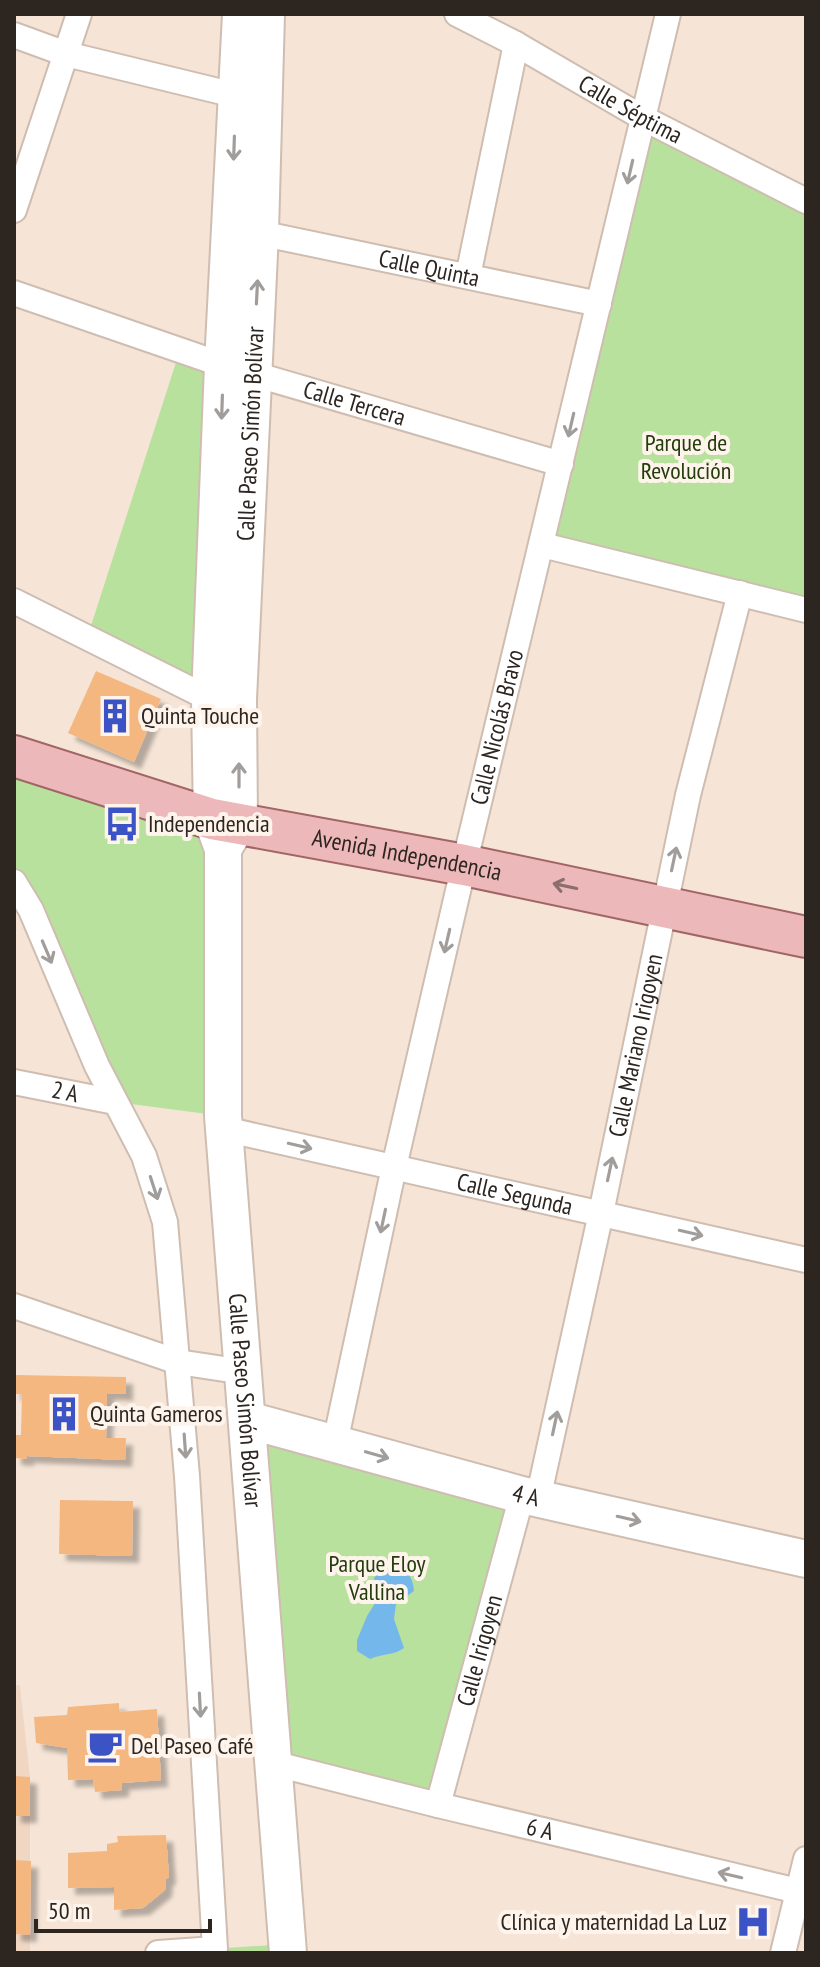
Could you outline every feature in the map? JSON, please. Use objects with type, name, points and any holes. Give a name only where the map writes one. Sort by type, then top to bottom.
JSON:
[{"type":"main road","name":"Calle Paseo Simón Bolívar","points":[[225,830],[210,699],[238,370],[246,230],[250,99],[241,14]]},
{"type":"main road","name":"Calle Paseo Simón Bolívar","points":[[250,99],[266,14]]},
{"type":"main road","name":"Calle Paseo Simón Bolívar","points":[[238,370],[238,699],[225,830],[224,1129],[288,1953]]},
{"type":"main road","name":"Avenida Independencia","points":[[14,756],[225,830],[464,865],[806,937]]},
{"type":"main road","name":"4 A","points":[[248,1420],[530,1497],[806,1559]]},
{"type":"street","points":[[14,210],[79,14]]},
{"type":"street","name":"Calle Séptima","points":[[457,14],[516,44],[643,118],[806,201]]},
{"type":"street","name":"Calle Nicolás Bravo","points":[[335,1443],[394,1167],[464,865],[668,14]]},
{"type":"street","points":[[14,35],[66,54],[250,99]]},
{"type":"street","points":[[468,276],[516,44]]},
{"type":"street","name":"Calle Quinta","points":[[246,230],[599,304]]},
{"type":"street","name":"Calle Tercera","points":[[14,293],[238,370],[561,464]]},
{"type":"street","points":[[542,545],[806,610]]},
{"type":"street","name":"Calle Mariano Irigoyen","points":[[530,1497],[601,1213],[688,795],[740,593]]},
{"type":"street","points":[[14,601],[210,699]]},
{"type":"street","points":[[14,882],[31,910],[97,1066],[144,1156],[165,1222],[178,1362],[215,1949],[158,1953]]},
{"type":"street","name":"2 A","points":[[14,1082],[115,1102]]},
{"type":"street","name":"Calle Segunda","points":[[224,1129],[806,1260]]},
{"type":"street","points":[[14,1306],[178,1362],[244,1372]]},
{"type":"street","name":"Calle Irigoyen","points":[[438,1805],[530,1497]]},
{"type":"street","name":"6 A","points":[[272,1763],[802,1892]]},
{"type":"street","points":[[783,1953],[802,1892],[806,1859]]},
{"type":"shaded area","points":[[14,1684],[20,1686],[30,1777],[30,1953],[14,1953]]},
{"type":"green space","name":"Parque de Revolución","points":[[643,118],[806,197],[806,610],[542,545]]},
{"type":"green space","points":[[180,350],[223,365],[210,699],[87,638]]},
{"type":"green space","points":[[14,756],[212,819],[223,1116],[115,1102],[14,882]]},
{"type":"green space","name":"Parque Eloy Vallina","points":[[248,1420],[522,1495],[438,1805],[272,1763]]},
{"type":"green space","points":[[287,1944],[288,1953],[148,1953]]},
{"type":"water","points":[[389,1564],[407,1573],[413,1585],[414,1591],[396,1604],[394,1619],[404,1648],[370,1659],[357,1651],[357,1640],[377,1600],[374,1578]]},
{"type":"building","name":"Quinta Touche","points":[[96,671],[161,699],[134,762],[68,733]]},
{"type":"building","name":"Quinta Gameros","points":[[14,1375],[126,1377],[126,1394],[107,1393],[106,1438],[126,1438],[125,1460],[14,1458],[14,1435],[21,1435],[22,1394],[14,1394]]},
{"type":"building","points":[[60,1500],[133,1501],[132,1556],[59,1554]]},
{"type":"building","name":"Del Paseo Café","points":[[119,1703],[119,1712],[157,1709],[161,1780],[122,1783],[122,1790],[95,1792],[93,1779],[68,1780],[67,1748],[36,1743],[34,1717],[67,1715],[68,1707]]},
{"type":"building","points":[[14,1776],[30,1777],[30,1816],[14,1816]]},
{"type":"building","points":[[166,1835],[169,1877],[165,1890],[143,1908],[114,1910],[114,1887],[68,1888],[68,1853],[107,1851],[107,1844],[118,1842],[117,1836]]},
{"type":"building","points":[[14,1860],[31,1861],[30,1935],[14,1934]]},
{"type":"place","name":"Quinta Touche","points":[[115,716]]},
{"type":"place","name":"Independencia","points":[[122,824]]},
{"type":"place","name":"Quinta Gameros","points":[[64,1414]]},
{"type":"place","name":"Del Paseo Café","points":[[105,1746]]},
{"type":"place","name":"Clínica y maternidad La Luz","points":[[753,1922]]}]
